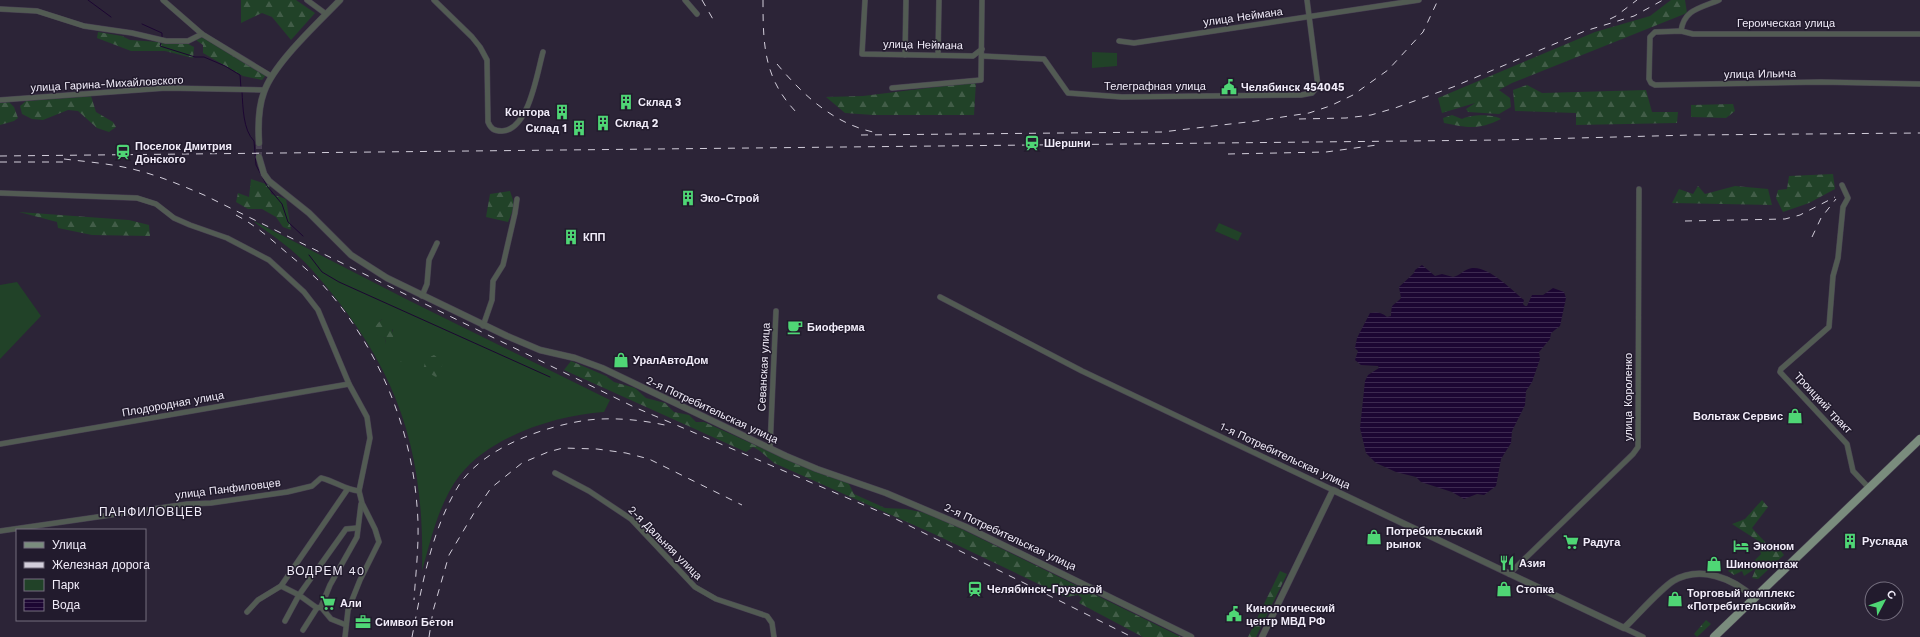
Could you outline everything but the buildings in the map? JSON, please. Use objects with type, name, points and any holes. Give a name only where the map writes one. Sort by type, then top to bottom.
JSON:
[{"type":"main road","points":[[1714,637],[1920,439]]},
{"type":"street","points":[[163,0],[202,34],[272,76]]},
{"type":"street","points":[[307,0],[326,14]]},
{"type":"street","points":[[259,143],[259,117],[264,90],[285,58],[340,0]]},
{"type":"street","points":[[434,0],[472,37],[480,47],[487,60],[488,122],[491,129],[496,131],[505,131],[516,127],[525,113],[542,52]]},
{"type":"street","points":[[685,0],[697,14]]},
{"type":"street","name":"улица Неймана","points":[[865,0],[862,54],[973,56],[982,49]]},
{"type":"street","points":[[905,55],[906,0]]},
{"type":"street","points":[[938,55],[939,0]]},
{"type":"street","points":[[892,88],[981,80],[982,0]]},
{"type":"street","points":[[1307,0],[1310,17]]},
{"type":"street","name":"улица Неймана","points":[[1119,41],[1134,43],[1419,0]]},
{"type":"street","points":[[1681,31],[1682,24],[1687,14],[1719,0]]},
{"type":"street","points":[[0,9],[37,11],[84,26],[132,33],[166,42],[188,41],[202,34]]},
{"type":"street","name":"Телеграфная улица","points":[[982,56],[1044,59],[1068,93],[1122,98],[1301,95],[1312,92],[1318,86],[1310,17]]},
{"type":"street","name":"Героическая улица","points":[[1652,34],[1655,32],[1681,31],[1693,34],[1920,34]]},
{"type":"street","name":"улица Ильича","points":[[1652,34],[1649,79],[1651,83],[1655,85],[1821,82],[1920,84]]},
{"type":"street","name":"улица Гарина-Михайловского","points":[[0,100],[166,88],[264,90]]},
{"type":"street","name":"2-я Потребительская улица","points":[[259,157],[264,174],[269,181],[309,213],[351,255],[387,278],[484,326],[540,350],[575,358],[602,368],[817,469],[930,510],[1072,577],[1191,637]]},
{"type":"street","name":"Троицкий тракт","points":[[1842,185],[1848,198],[1843,207],[1838,258],[1833,276],[1829,327],[1781,369],[1780,372],[1847,444],[1853,471],[1868,488]]},
{"type":"street","name":"улица Короленко","points":[[1509,574],[1633,454],[1638,447],[1639,189]]},
{"type":"street","points":[[0,193],[137,198],[156,204],[174,218],[227,238],[269,260],[304,292],[314,305],[349,384],[367,417],[370,431],[359,491],[362,503],[375,529],[379,542],[360,580],[348,610],[345,637]]},
{"type":"street","points":[[484,326],[492,300],[493,281],[503,265],[517,199]]},
{"type":"street","points":[[422,296],[427,284],[429,260],[437,244]]},
{"type":"street","name":"1-я Потребительская улица","points":[[940,297],[1082,371],[1643,637]]},
{"type":"street","name":"Севанская улица","points":[[770,448],[776,311]]},
{"type":"street","name":"Плодородная улица","points":[[0,444],[349,384]]},
{"type":"street","name":"2-я Дальняя улица","points":[[554,473],[589,491],[631,520],[695,588],[716,599],[756,611],[767,616],[772,623],[774,637]]},
{"type":"street","name":"улица Панфиловцев","points":[[0,531],[187,504],[211,503],[287,492],[312,486],[321,478],[331,480],[347,490],[359,491]]},
{"type":"street","points":[[247,612],[258,600],[281,586],[347,490]]},
{"type":"street","points":[[1262,637],[1333,490]]},
{"type":"street","points":[[303,630],[319,608],[357,536],[362,503]]},
{"type":"street","points":[[285,621],[300,595],[346,528],[357,528]]},
{"type":"street","points":[[1624,628],[1668,585],[1688,574],[1722,577],[1739,585],[1754,598]]},
{"type":"street","points":[[281,586],[300,595],[319,608],[330,619],[346,625]]},
{"type":"green space","points":[[241,0],[296,0],[315,13],[291,40],[272,17],[262,13],[241,23]]},
{"type":"green space","points":[[1671,0],[1685,0],[1687,13],[1512,83],[1499,90],[1510,98],[1511,107],[1499,114],[1468,112],[1466,109],[1475,103],[1442,113],[1438,98],[1595,32],[1650,16]]},
{"type":"green space","points":[[98,32],[122,36],[130,40],[188,44],[194,47],[193,58],[165,51],[131,51],[97,38]]},
{"type":"green space","points":[[203,37],[266,75],[262,80],[243,76],[203,53],[203,45],[196,40]]},
{"type":"green space","points":[[1092,52],[1117,53],[1117,66],[1092,68]]},
{"type":"green space","points":[[976,82],[974,115],[873,115],[845,113],[826,97],[863,96]]},
{"type":"green space","points":[[1527,85],[1542,93],[1646,90],[1652,112],[1678,112],[1677,123],[1576,125],[1576,113],[1515,111],[1513,90]]},
{"type":"green space","points":[[91,96],[96,112],[113,122],[116,127],[109,132],[97,128],[78,111],[68,110],[43,120],[32,119],[22,114],[20,106],[26,101]]},
{"type":"green space","points":[[9,102],[14,107],[18,118],[14,121],[0,125],[0,103]]},
{"type":"green space","points":[[1733,104],[1735,111],[1726,118],[1691,117],[1691,105]]},
{"type":"green space","points":[[1452,115],[1462,119],[1482,115],[1493,116],[1501,119],[1486,125],[1473,127],[1444,123],[1443,118]]},
{"type":"green space","points":[[1833,174],[1835,189],[1809,203],[1783,212],[1776,198],[1778,190],[1787,189],[1789,176]]},
{"type":"green space","points":[[251,179],[269,185],[271,194],[286,199],[291,230],[283,227],[276,217],[262,209],[248,209],[236,202],[238,193],[249,197]]},
{"type":"green space","points":[[1698,186],[1705,194],[1735,186],[1768,189],[1772,205],[1672,203],[1679,189],[1693,194]]},
{"type":"green space","points":[[510,191],[515,206],[508,222],[486,217],[490,194]]},
{"type":"green space","points":[[19,212],[129,220],[149,225],[150,236],[92,235],[58,228],[57,222]]},
{"type":"green space","points":[[254,221],[408,300],[610,400],[604,412],[566,418],[526,430],[506,439],[473,461],[460,475],[446,497],[436,521],[422,571],[422,526],[418,485],[411,446],[400,409],[385,374],[365,340],[342,306],[313,271],[290,249]],"holes":[[[382,319],[393,330],[385,344],[386,338],[377,335],[379,322]]]},
{"type":"green space","points":[[1219,223],[1242,233],[1238,241],[1215,231]]},
{"type":"green space","points":[[17,282],[41,316],[0,359],[0,285]]},
{"type":"green space","points":[[382,319],[391,322],[394,341],[385,344],[386,338],[374,335],[375,326]]},
{"type":"green space","points":[[400,352],[405,357],[400,362],[395,357]]},
{"type":"green space","points":[[434,355],[443,362],[440,373],[436,377],[423,370],[426,359]]},
{"type":"green space","points":[[571,361],[606,376],[614,382],[635,388],[646,398],[665,403],[674,412],[689,415],[696,422],[704,422],[793,462],[848,482],[854,494],[885,508],[906,509],[931,514],[1181,637],[1143,637],[1079,603],[1082,598],[1078,595],[1066,597],[934,534],[774,463],[753,447],[746,452],[564,370]]},
{"type":"green space","points":[[1762,500],[1768,507],[1752,528],[1766,543],[1775,543],[1784,555],[1758,579],[1752,578],[1756,568],[1744,576],[1742,571],[1734,575],[1728,571],[1741,561],[1748,567],[1761,554],[1757,540],[1732,524],[1745,519]]},
{"type":"green space","points":[[1280,571],[1287,574],[1256,637],[1248,637]]},
{"type":"green space","points":[[1706,620],[1711,624],[1697,637],[1694,634]]},
{"type":"water","points":[[1422,265],[1435,276],[1442,274],[1453,277],[1472,268],[1479,268],[1493,275],[1507,285],[1524,300],[1523,304],[1525,306],[1527,306],[1532,295],[1543,295],[1553,288],[1564,292],[1566,298],[1560,326],[1551,333],[1550,339],[1539,352],[1540,359],[1532,382],[1526,391],[1525,405],[1512,431],[1511,443],[1501,459],[1496,486],[1484,495],[1477,494],[1464,499],[1452,492],[1421,482],[1416,477],[1396,472],[1376,463],[1366,453],[1360,428],[1365,381],[1368,375],[1379,368],[1378,366],[1361,365],[1355,360],[1358,351],[1355,348],[1357,338],[1370,313],[1375,312],[1383,314],[1387,317],[1391,316],[1392,306],[1401,298],[1399,287],[1414,273],[1415,270]]},
{"type":"waterway","points":[[88,0],[111,17]]},
{"type":"waterway","points":[[142,24],[162,33],[162,37]]},
{"type":"waterway","points":[[161,43],[160,46],[195,57],[204,57],[225,66],[240,75],[241,88]]},
{"type":"waterway","points":[[242,92],[244,118],[250,136],[254,141],[256,165],[267,186],[282,204],[288,222],[303,236]]},
{"type":"waterway","points":[[309,255],[322,272],[339,282],[550,377]]},
{"type":"tunnel","points":[[259,143],[259,157]]},
{"type":"railway","points":[[702,0],[714,21]]},
{"type":"railway","points":[[763,0],[765,47],[768,61],[778,87],[786,100],[797,113]]},
{"type":"railway","points":[[861,135],[1162,132],[1309,113],[1330,106],[1353,95],[1388,70],[1423,32],[1438,0]]},
{"type":"railway","points":[[1610,19],[1637,0]]},
{"type":"railway","points":[[1299,119],[1346,118],[1371,115],[1395,108],[1453,87],[1585,31],[1634,16],[1663,0]]},
{"type":"railway","points":[[777,64],[808,97],[832,115],[858,128],[873,132]]},
{"type":"railway","points":[[0,156],[1501,140],[1692,135],[1920,133]]},
{"type":"railway","points":[[1228,154],[1326,152],[1377,145]]},
{"type":"railway","points":[[64,159],[112,165],[140,171],[204,195],[634,407],[892,517],[1132,637]]},
{"type":"railway","points":[[0,162],[70,162]]},
{"type":"railway","points":[[1685,221],[1785,219],[1800,215],[1835,197]]},
{"type":"railway","points":[[1812,237],[1821,218],[1836,199]]},
{"type":"railway","points":[[236,215],[269,237],[321,283],[341,306],[358,332],[374,359],[387,387],[407,445],[417,506],[418,530],[414,600]]},
{"type":"railway","points":[[412,637],[424,578],[434,539],[441,521],[449,502],[459,485],[470,472],[484,460],[499,449],[517,440],[553,427],[571,423],[598,419],[618,419],[649,422],[669,426]]},
{"type":"railway","points":[[429,637],[433,611],[449,555],[474,513],[491,488],[522,463],[548,452],[563,448],[597,449],[626,453],[649,459],[742,505]]},
{"type":"place","name":"Челябинск 454045","points":[[1229,87]]},
{"type":"place","name":"Склад 3","points":[[626,102]]},
{"type":"place","name":"Контора","points":[[562,112]]},
{"type":"place","name":"Склад 2","points":[[603,123]]},
{"type":"place","name":"Склад 1","points":[[579,128]]},
{"type":"place","name":"Шершни","points":[[1032,143]]},
{"type":"place","name":"Поселок Дмитрия Донского","points":[[123,152]]},
{"type":"place","name":"Эко-Строй","points":[[688,198]]},
{"type":"place","name":"КПП","points":[[571,237]]},
{"type":"place","name":"Биоферма","points":[[795,327]]},
{"type":"place","name":"УралАвтоДом","points":[[621,360]]},
{"type":"place","name":"Вольтаж Сервис","points":[[1795,416]]},
{"type":"place","name":"Потребительский рынок","points":[[1374,537]]},
{"type":"place","name":"Руслада","points":[[1850,541]]},
{"type":"place","name":"Радуга","points":[[1571,542]]},
{"type":"place","name":"Эконом","points":[[1741,546]]},
{"type":"place","name":"Азия","points":[[1507,563]]},
{"type":"place","name":"Шиномонтаж","points":[[1714,564]]},
{"type":"place","name":"Челябинск-Грузовой","points":[[975,589]]},
{"type":"place","name":"Стопка","points":[[1504,589]]},
{"type":"place","name":"Торговый комплекс «Потребительский»","points":[[1675,599]]},
{"type":"place","name":"Али","points":[[328,603]]},
{"type":"place","name":"Кинологический центр МВД РФ","points":[[1234,614]]},
{"type":"place","name":"Символ Бетон","points":[[363,622]]},
{"type":"district","name":"ПАНФИЛОВЦЕВ","points":[[151,512]]},
{"type":"district","name":"ВОДРЕМ 40","points":[[326,571]]}]
